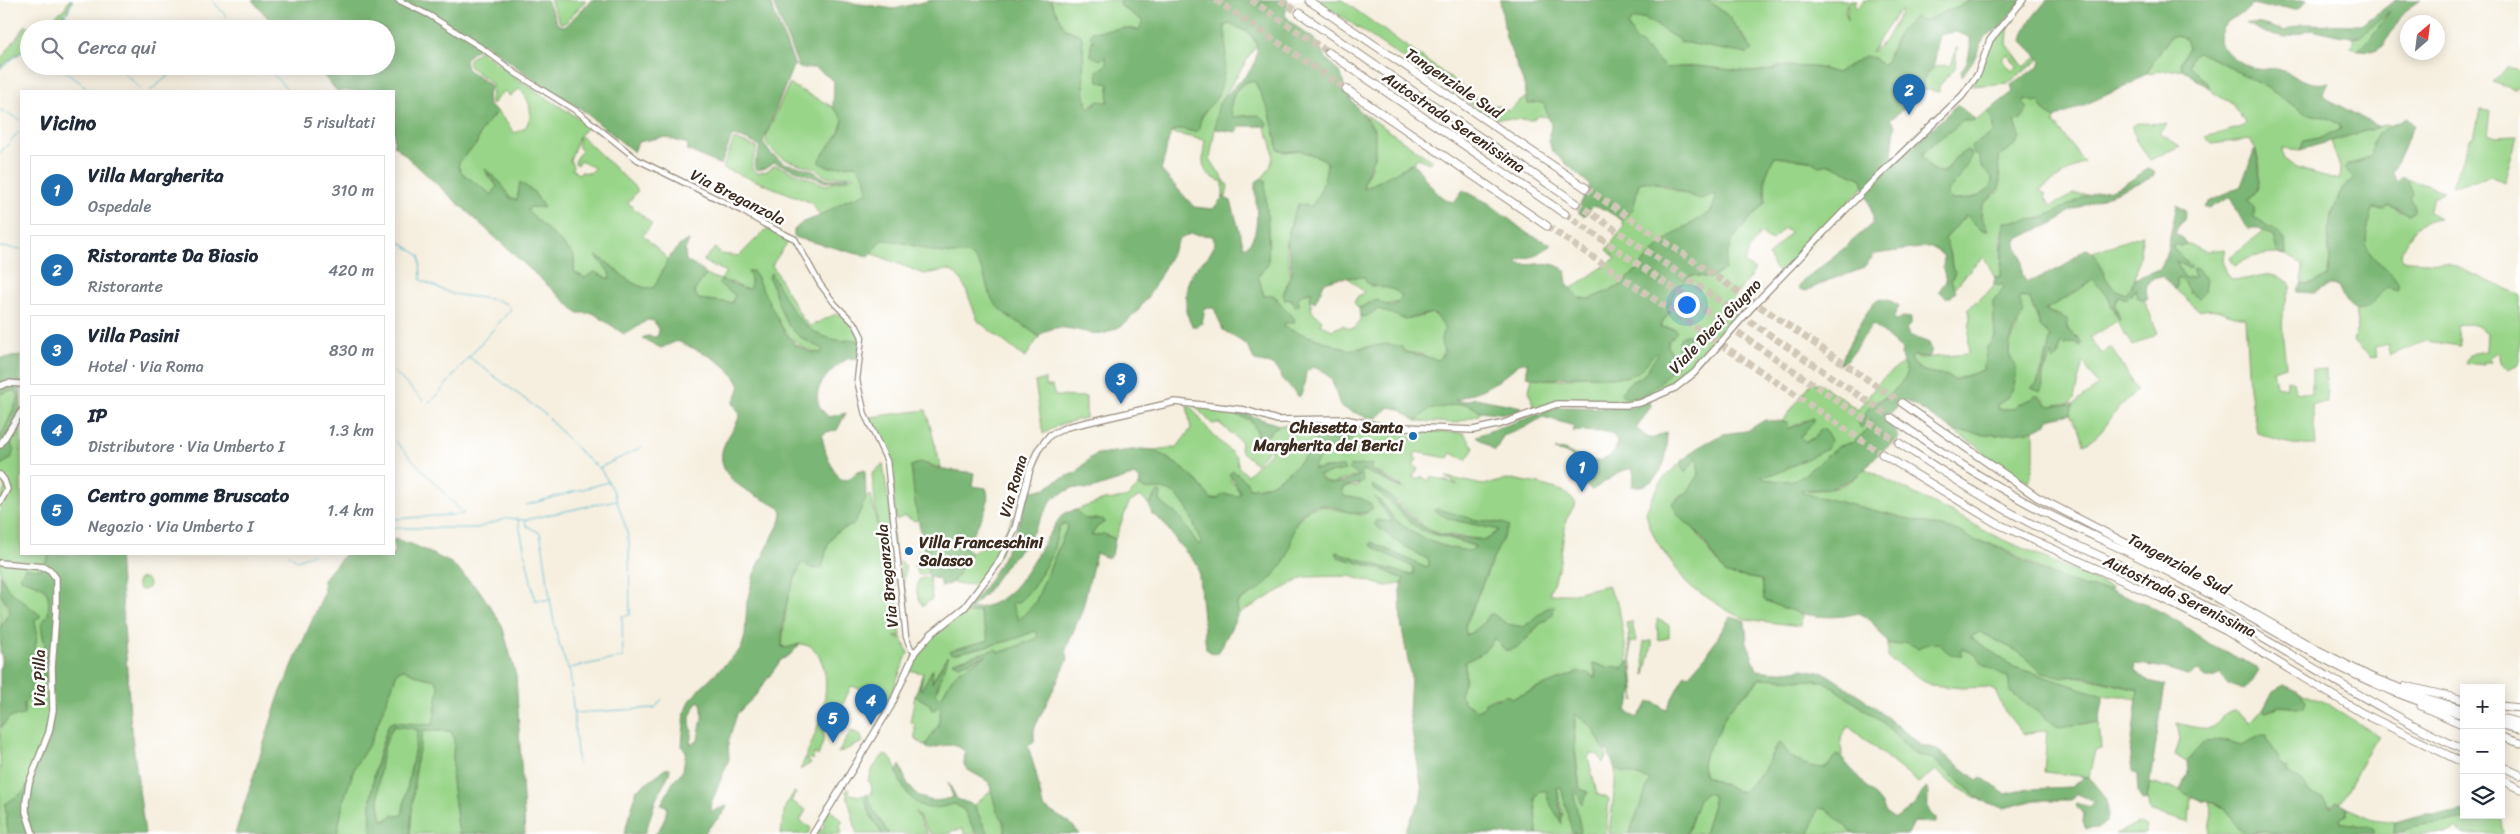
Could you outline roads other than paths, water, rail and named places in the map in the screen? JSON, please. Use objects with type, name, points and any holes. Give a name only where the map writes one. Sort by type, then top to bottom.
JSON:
[{"type":"highway","name":"Tangenziale Sud","points":[[1308,0],[1586,188]]},
{"type":"highway","name":"Tangenziale Sud","points":[[1299,13],[1576,203]]},
{"type":"highway","name":"Autostrada Serenissima","points":[[1328,52],[1565,214]]},
{"type":"highway","name":"Autostrada Serenissima","points":[[1346,88],[1547,226]]},
{"type":"highway","name":"Tangenziale Sud","points":[[1902,403],[2037,496],[2179,571],[2314,648],[2371,677],[2428,699],[2460,708]]},
{"type":"highway","name":"Tangenziale Sud","points":[[1892,418],[1946,455],[2031,505],[2176,576],[2341,669],[2408,699],[2460,714]]},
{"type":"highway","name":"Autostrada Serenissima","points":[[1899,443],[2013,514],[2178,592],[2233,621],[2369,702],[2460,748]]},
{"type":"highway","name":"Autostrada Serenissima","points":[[1882,454],[1996,523],[2161,598],[2226,631],[2362,713],[2460,762]]},
{"type":"highway","points":[[2371,677],[2428,693],[2460,699]]},
{"type":"highway","points":[[2408,699],[2460,723]]},
{"type":"highway","points":[[2505,706],[2520,708]]},
{"type":"highway","points":[[2505,719],[2520,723]]},
{"type":"highway","points":[[2505,725],[2520,729]]},
{"type":"highway","points":[[2505,738],[2520,744]]},
{"type":"highway","points":[[2505,768],[2520,775]]},
{"type":"highway","points":[[2505,782],[2520,788]]},
{"type":"main road","name":"Viale Dieci Giugno","points":[[1186,401],[1245,410],[1277,420],[1344,418],[1399,428],[1473,430],[1501,424],[1557,404],[1626,405],[1640,403],[1675,388],[1694,373],[1752,307],[1874,180],[1962,96],[1978,74],[1990,40],[2023,0]]},
{"type":"main road","points":[[0,386],[8,383],[20,384]]},
{"type":"main road","name":"Via Roma","points":[[813,834],[891,706],[915,652],[931,634],[965,607],[1000,562],[1015,529],[1034,457],[1050,435],[1067,427],[1186,401]]},
{"type":"main road","points":[[0,445],[20,414]]},
{"type":"main road","points":[[0,475],[7,489],[0,502]]},
{"type":"main road","name":"Via Pilla","points":[[0,563],[44,567],[50,570],[56,578],[56,612],[52,667],[53,710],[49,732],[29,783],[26,801],[26,812],[34,834]]},
{"type":"street","name":"Via Breganzola","points":[[398,0],[428,15],[485,50],[515,73],[578,112],[638,160],[795,239],[820,284],[835,304],[856,325],[862,337],[857,380],[860,401],[869,425],[887,461],[906,637],[911,649],[915,652]]},
{"type":"waterway","points":[[60,20],[68,12],[73,0]]},
{"type":"waterway","points":[[212,0],[227,17]]},
{"type":"waterway","points":[[65,15],[70,20]]},
{"type":"waterway","points":[[0,69],[20,53]]},
{"type":"waterway","points":[[71,75],[90,90]]},
{"type":"waterway","points":[[126,75],[141,89]]},
{"type":"waterway","points":[[151,90],[169,75]]},
{"type":"waterway","points":[[274,75],[288,90]]},
{"type":"waterway","points":[[0,110],[20,120]]},
{"type":"waterway","points":[[0,153],[20,131]]},
{"type":"waterway","points":[[395,239],[420,256],[421,280],[452,294],[497,300],[506,304]]},
{"type":"waterway","points":[[0,247],[20,249]]},
{"type":"waterway","points":[[508,306],[511,309],[469,357],[546,415]]},
{"type":"waterway","points":[[429,402],[436,397],[469,357]]},
{"type":"waterway","points":[[395,373],[423,400]]},
{"type":"waterway","points":[[548,418],[581,453],[599,468],[642,447]]},
{"type":"waterway","points":[[395,441],[464,514],[395,519]]},
{"type":"waterway","points":[[570,668],[623,657],[622,616],[630,615],[629,542],[613,490],[600,468]]},
{"type":"waterway","points":[[526,505],[608,482]]},
{"type":"waterway","points":[[525,520],[616,500]]},
{"type":"waterway","points":[[395,528],[477,528],[508,518],[524,520],[527,526],[540,533],[554,622],[563,656],[570,672],[578,765]]},
{"type":"waterway","points":[[518,520],[535,600],[550,600]]},
{"type":"waterway","points":[[290,555],[297,560],[310,555]]},
{"type":"waterway","points":[[574,713],[655,708],[662,699]]},
{"type":"tunnel","points":[[1216,0],[1346,89]]},
{"type":"tunnel","points":[[1251,0],[1328,52]]},
{"type":"tunnel","points":[[1280,0],[1299,13]]},
{"type":"tunnel","points":[[1586,188],[1902,403]]},
{"type":"tunnel","points":[[1576,203],[1892,418]]},
{"type":"tunnel","points":[[1565,214],[1899,443]]},
{"type":"tunnel","points":[[1547,226],[1882,454]]},
{"type":"place","name":"Ristorante Da Biasio","points":[[1909,115]]},
{"type":"place","name":"Villa Pasini","points":[[1121,404]]},
{"type":"place","name":"Chiesetta Santa Margherita dei Berici","points":[[1413,436]]},
{"type":"place","name":"Villa Margherita","points":[[1582,492]]},
{"type":"place","name":"Villa Franceschini Salasco","points":[[909,551]]},
{"type":"place","name":"IP","points":[[871,725]]},
{"type":"place","name":"Centro gomme Bruscato","points":[[833,743]]}]
